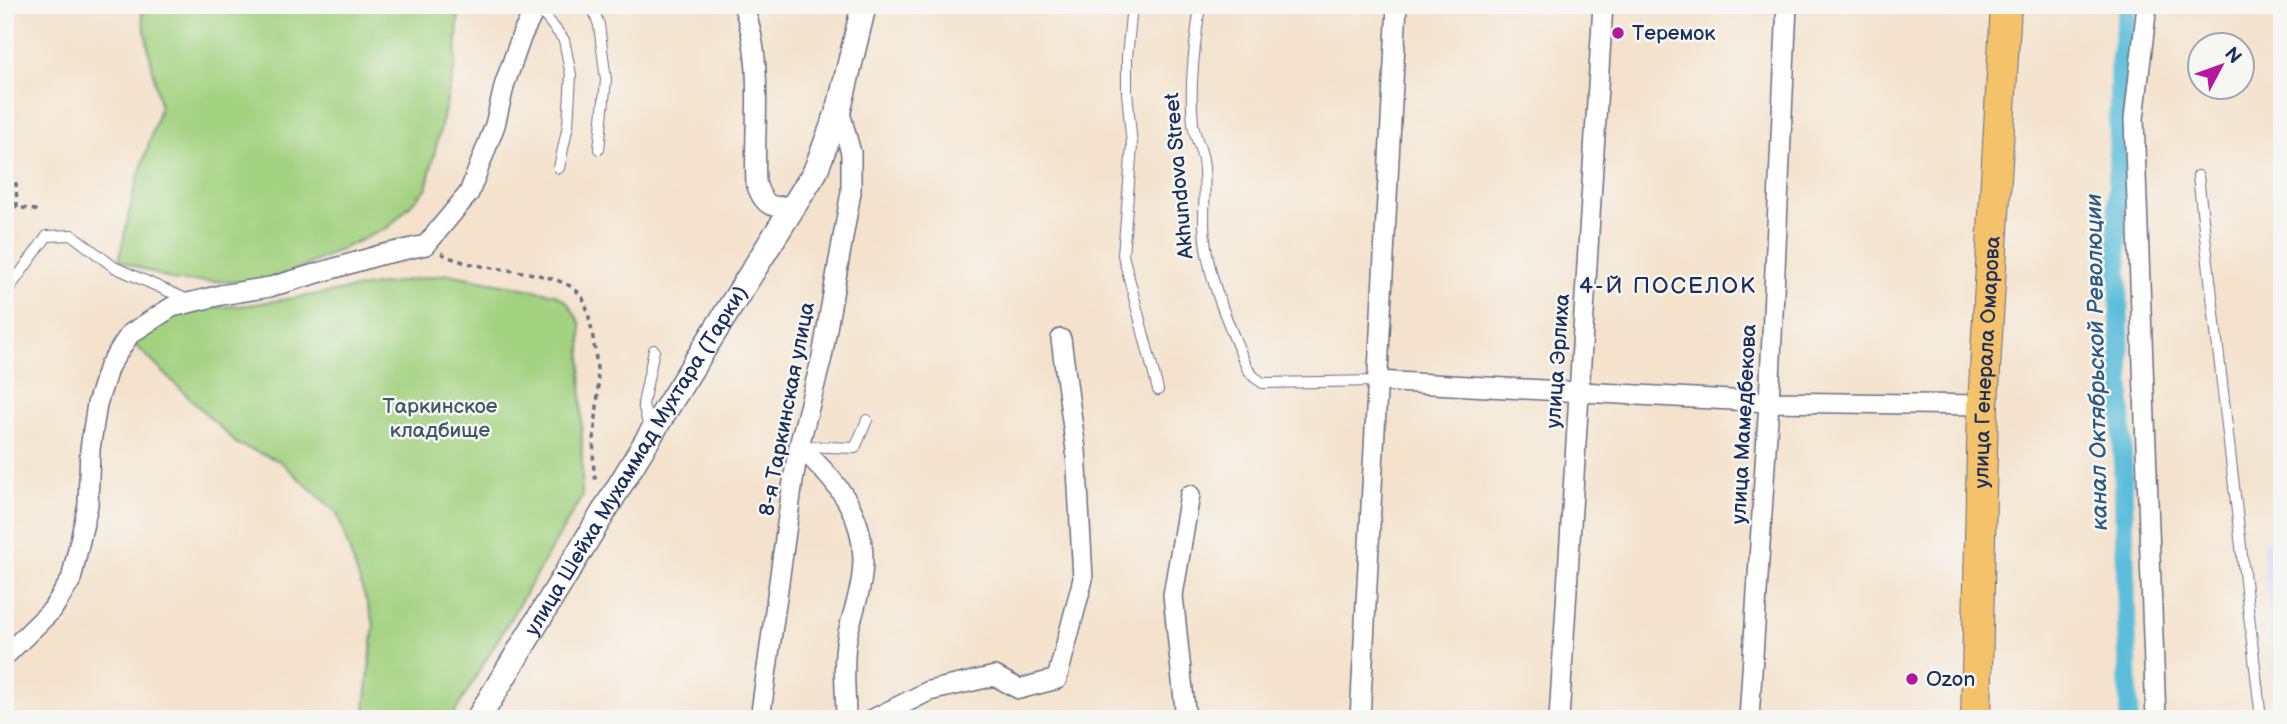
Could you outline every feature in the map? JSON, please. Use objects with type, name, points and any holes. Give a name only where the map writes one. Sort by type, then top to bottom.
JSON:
[{"type":"main road","name":"улица Генерала Омарова","points":[[1975,719],[1982,405],[2005,5]]},
{"type":"street","points":[[5,656],[52,610],[71,580],[88,505],[90,449],[97,404],[109,366],[130,334],[172,307],[270,287],[380,255],[426,245],[469,193],[495,125],[505,83],[522,35],[537,5]]},
{"type":"street","points":[[743,5],[752,29],[756,70],[756,183],[761,199],[771,206],[782,207],[797,203]]},
{"type":"street","name":"улица Шейха Мухаммад Мухтара (Тарки)","points":[[478,719],[650,435],[815,172],[839,109],[864,5]]},
{"type":"street","points":[[1360,719],[1397,5]]},
{"type":"street","name":"улица Эрлиха","points":[[1559,719],[1603,5]]},
{"type":"street","name":"улица Мамедбекова","points":[[1749,719],[1769,402],[1787,5]]},
{"type":"street","points":[[2147,5],[2134,119],[2156,719]]},
{"type":"street","name":"8-я Таркинская улица","points":[[760,719],[799,446],[822,357],[851,192],[851,153],[839,109]]},
{"type":"street","points":[[873,719],[929,691],[995,676],[1019,689],[1057,679],[1083,579],[1076,450],[1061,339]]},
{"type":"street","points":[[1377,381],[1769,402],[1982,405]]},
{"type":"street","points":[[799,446],[842,493],[857,517],[863,541],[862,576],[847,641],[846,719]]},
{"type":"street","points":[[1186,719],[1173,595],[1190,495]]},
{"type":"lane","points":[[537,5],[564,40],[571,75],[568,125],[559,168]]},
{"type":"lane","points":[[592,5],[599,25],[606,80],[599,149]]},
{"type":"lane","points":[[1132,5],[1127,80],[1132,146],[1123,255],[1158,390]]},
{"type":"lane","name":"Akhundova Street","points":[[1200,5],[1193,51],[1192,82],[1193,125],[1203,160],[1205,239],[1208,260],[1221,304],[1247,368],[1263,383],[1377,381]]},
{"type":"lane","points":[[2199,176],[2261,719]]},
{"type":"lane","points":[[5,294],[47,236],[72,235],[114,267],[192,302]]},
{"type":"lane","points":[[650,435],[643,404],[654,350]]},
{"type":"lane","points":[[799,446],[855,448],[867,420]]},
{"type":"path","points":[[5,165],[16,184],[17,207],[40,211]]},
{"type":"path","points":[[426,245],[456,261],[534,275],[570,286],[582,296],[590,324],[598,384],[593,468],[603,513]]},
{"type":"shaded area","points":[[2282,540],[2282,719],[2278,719],[2262,542]]},
{"type":"green space","points":[[140,5],[463,5],[459,8],[455,67],[426,189],[389,227],[290,273],[256,282],[176,281],[119,260],[133,195],[160,107]]},
{"type":"green space","name":"Таркинское кладбище","points":[[448,274],[555,294],[567,302],[581,324],[582,497],[451,719],[364,719],[374,624],[337,513],[280,461],[237,444],[130,340],[175,310],[249,305]]},
{"type":"waterway","name":"канал Октябрьской Революции","points":[[2128,5],[2119,67],[2117,222],[2129,719]]},
{"type":"place","name":"Теремок","points":[[1618,33]]},
{"type":"place","name":"Ozon","points":[[1912,679]]},
{"type":"district","name":"4-Й ПОСЕЛОК","points":[[1668,286]]}]
